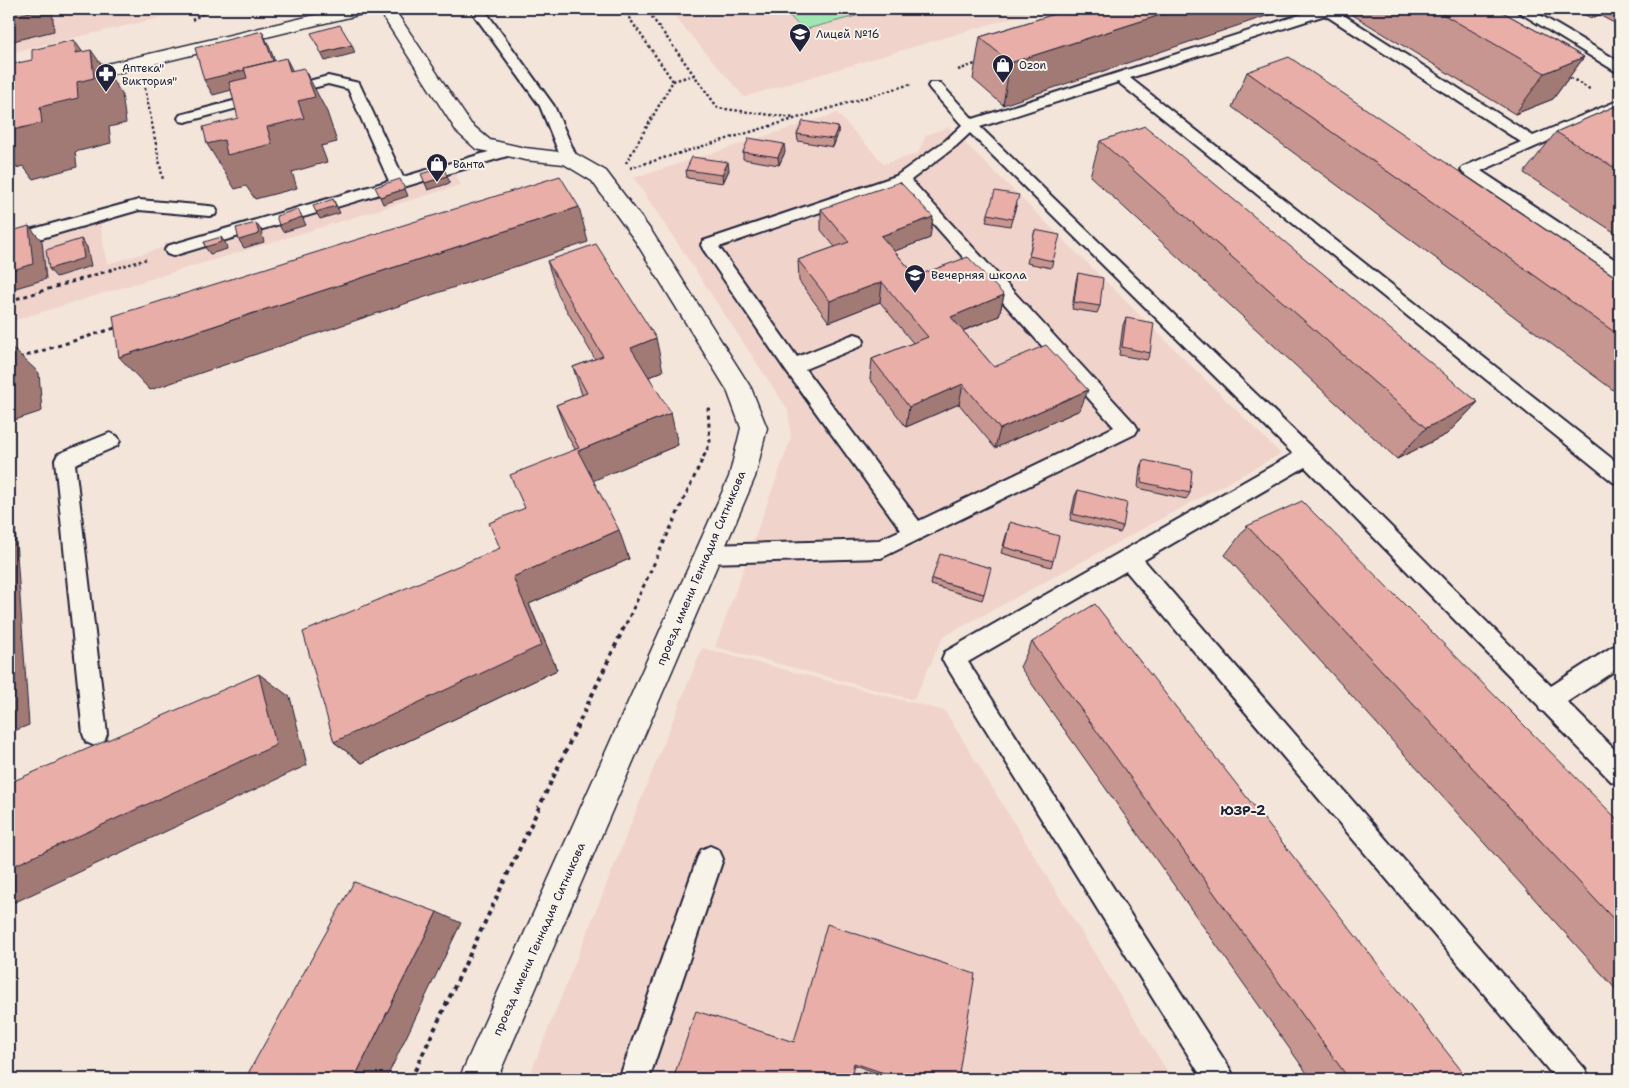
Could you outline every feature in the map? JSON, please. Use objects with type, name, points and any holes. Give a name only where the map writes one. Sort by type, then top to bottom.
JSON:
[{"type":"street","points":[[9,93],[362,9]]},
{"type":"street","name":"проезд имени Геннадия Ситникова","points":[[386,9],[464,128],[482,144],[525,154],[569,158],[599,176],[649,246],[739,388],[754,428],[742,477],[478,1079]]},
{"type":"lane","points":[[1521,9],[1620,68]]},
{"type":"lane","points":[[915,533],[793,366],[709,245],[902,180],[970,125],[1327,10],[1532,142]]},
{"type":"lane","points":[[479,12],[546,106],[569,158]]},
{"type":"lane","points":[[1120,77],[1620,476]]},
{"type":"lane","points":[[186,118],[328,80],[354,86],[398,184]]},
{"type":"lane","points":[[935,86],[970,125],[1307,456],[1548,702],[1620,772]]},
{"type":"lane","points":[[1619,104],[1469,170],[1620,271]]},
{"type":"lane","points":[[173,250],[510,151]]},
{"type":"lane","points":[[708,554],[881,549],[1128,430],[902,180]]},
{"type":"lane","points":[[28,236],[139,205],[209,210]]},
{"type":"lane","points":[[793,366],[855,341]]},
{"type":"lane","points":[[95,734],[65,460],[110,440]]},
{"type":"lane","points":[[1220,1079],[953,659],[1130,560],[1307,456]]},
{"type":"lane","points":[[1130,560],[1575,1079]]},
{"type":"lane","points":[[1548,702],[1620,654]]},
{"type":"lane","points":[[634,1079],[710,860]]},
{"type":"path","points":[[623,9],[673,80]]},
{"type":"path","points":[[646,9],[718,108],[795,118]]},
{"type":"path","points":[[599,176],[622,170],[673,80],[694,75]]},
{"type":"path","points":[[1565,75],[1619,104]]},
{"type":"path","points":[[18,358],[123,326]]},
{"type":"path","points":[[411,1079],[539,811],[710,443],[708,409],[746,406]]},
{"type":"shaded area","points":[[9,9],[194,9],[194,10],[9,53]]},
{"type":"shaded area","name":"Лицей №16","points":[[668,9],[1042,9],[744,97]]},
{"type":"shaded area","name":"Вечерняя школа","points":[[837,113],[884,164],[918,153],[926,135],[949,127],[1281,454],[943,637],[914,700],[715,647],[791,438],[788,410],[634,178]]},
{"type":"shaded area","points":[[450,163],[461,185],[9,322],[9,247],[100,221],[107,264]]},
{"type":"shaded area","points":[[702,648],[945,711],[1172,1079],[528,1079]]},
{"type":"green space","points":[[783,9],[849,9],[856,16],[803,30]]},
{"type":"building","points":[[9,9],[39,9],[39,10],[9,17]]},
{"type":"building","points":[[1071,9],[1179,9],[1010,63],[980,37]]},
{"type":"building","points":[[1434,9],[1497,9],[1584,57],[1545,73]]},
{"type":"building","points":[[340,25],[352,45],[321,53],[311,33]]},
{"type":"building","points":[[262,31],[273,61],[204,80],[195,48]]},
{"type":"building","points":[[74,40],[76,53],[91,50],[94,78],[77,82],[78,98],[40,107],[42,123],[9,131],[9,100],[14,98],[13,64],[32,60],[32,50]]},
{"type":"building","points":[[1289,57],[1620,280],[1620,336],[1247,72]]},
{"type":"building","points":[[286,58],[290,71],[304,68],[315,97],[298,101],[304,118],[267,127],[272,144],[227,155],[224,140],[207,144],[203,127],[238,118],[229,82],[247,78],[244,68]]},
{"type":"building","points":[[1620,104],[1620,171],[1556,132]]},
{"type":"building","points":[[803,121],[838,127],[833,139],[797,134]]},
{"type":"building","points":[[1145,126],[1478,402],[1426,428],[1100,141]]},
{"type":"building","points":[[749,138],[784,144],[778,157],[743,152]]},
{"type":"building","points":[[692,157],[728,162],[722,175],[686,170]]},
{"type":"building","points":[[443,167],[447,176],[425,183],[421,174]]},
{"type":"building","points":[[560,176],[579,207],[119,357],[113,316]]},
{"type":"building","points":[[400,179],[405,189],[380,197],[375,187]]},
{"type":"building","points":[[900,182],[933,217],[881,236],[916,276],[968,257],[1004,295],[951,317],[994,367],[1046,345],[1088,390],[1000,429],[963,384],[909,407],[872,359],[928,337],[882,282],[830,301],[798,260],[849,242],[821,209]]},
{"type":"building","points":[[995,191],[1019,195],[1012,219],[988,214]]},
{"type":"building","points":[[333,199],[336,206],[316,212],[313,206]]},
{"type":"building","points":[[298,209],[302,217],[279,225],[276,216]]},
{"type":"building","points":[[256,223],[259,234],[239,240],[236,228]]},
{"type":"building","points":[[29,226],[33,264],[9,271],[9,232]]},
{"type":"building","points":[[1035,230],[1060,235],[1053,261],[1029,256]]},
{"type":"building","points":[[221,237],[222,242],[205,247],[204,242]]},
{"type":"building","points":[[81,239],[84,258],[49,269],[46,250]]},
{"type":"building","points":[[596,244],[656,338],[631,348],[671,413],[578,451],[619,530],[513,577],[542,645],[334,742],[303,632],[500,548],[489,523],[525,508],[510,475],[579,448],[556,405],[587,393],[573,367],[603,356],[547,261]]},
{"type":"building","points":[[1078,273],[1103,278],[1100,306],[1074,302]]},
{"type":"building","points":[[1126,318],[1154,323],[1150,353],[1122,347]]},
{"type":"building","points":[[1143,460],[1192,470],[1190,493],[1141,482]]},
{"type":"building","points":[[1078,490],[1127,503],[1123,527],[1073,514]]},
{"type":"building","points":[[1302,501],[1620,822],[1620,926],[1247,526]]},
{"type":"building","points":[[1010,522],[1059,536],[1053,561],[1004,547]]},
{"type":"building","points":[[940,554],[991,568],[984,594],[932,579]]},
{"type":"building","points":[[1095,604],[1468,1079],[1349,1079],[1032,642]]},
{"type":"building","points":[[259,674],[276,745],[9,868],[9,783]]},
{"type":"building","points":[[354,882],[437,912],[354,1079],[245,1079]]},
{"type":"building","points":[[827,924],[975,974],[958,1079],[902,1079],[854,1063],[851,1079],[673,1079],[696,1011],[794,1042]]},
{"type":"place","name":"Лицей №16","points":[[800,53]]},
{"type":"place","name":"Ozon","points":[[1003,84]]},
{"type":"place","name":"Аптека\" Виктория\"","points":[[106,93]]},
{"type":"place","name":"Ванта","points":[[437,183]]},
{"type":"place","name":"Вечерняя школа","points":[[915,294]]},
{"type":"district","name":"ЮЗР-2","points":[[1243,810]]}]
